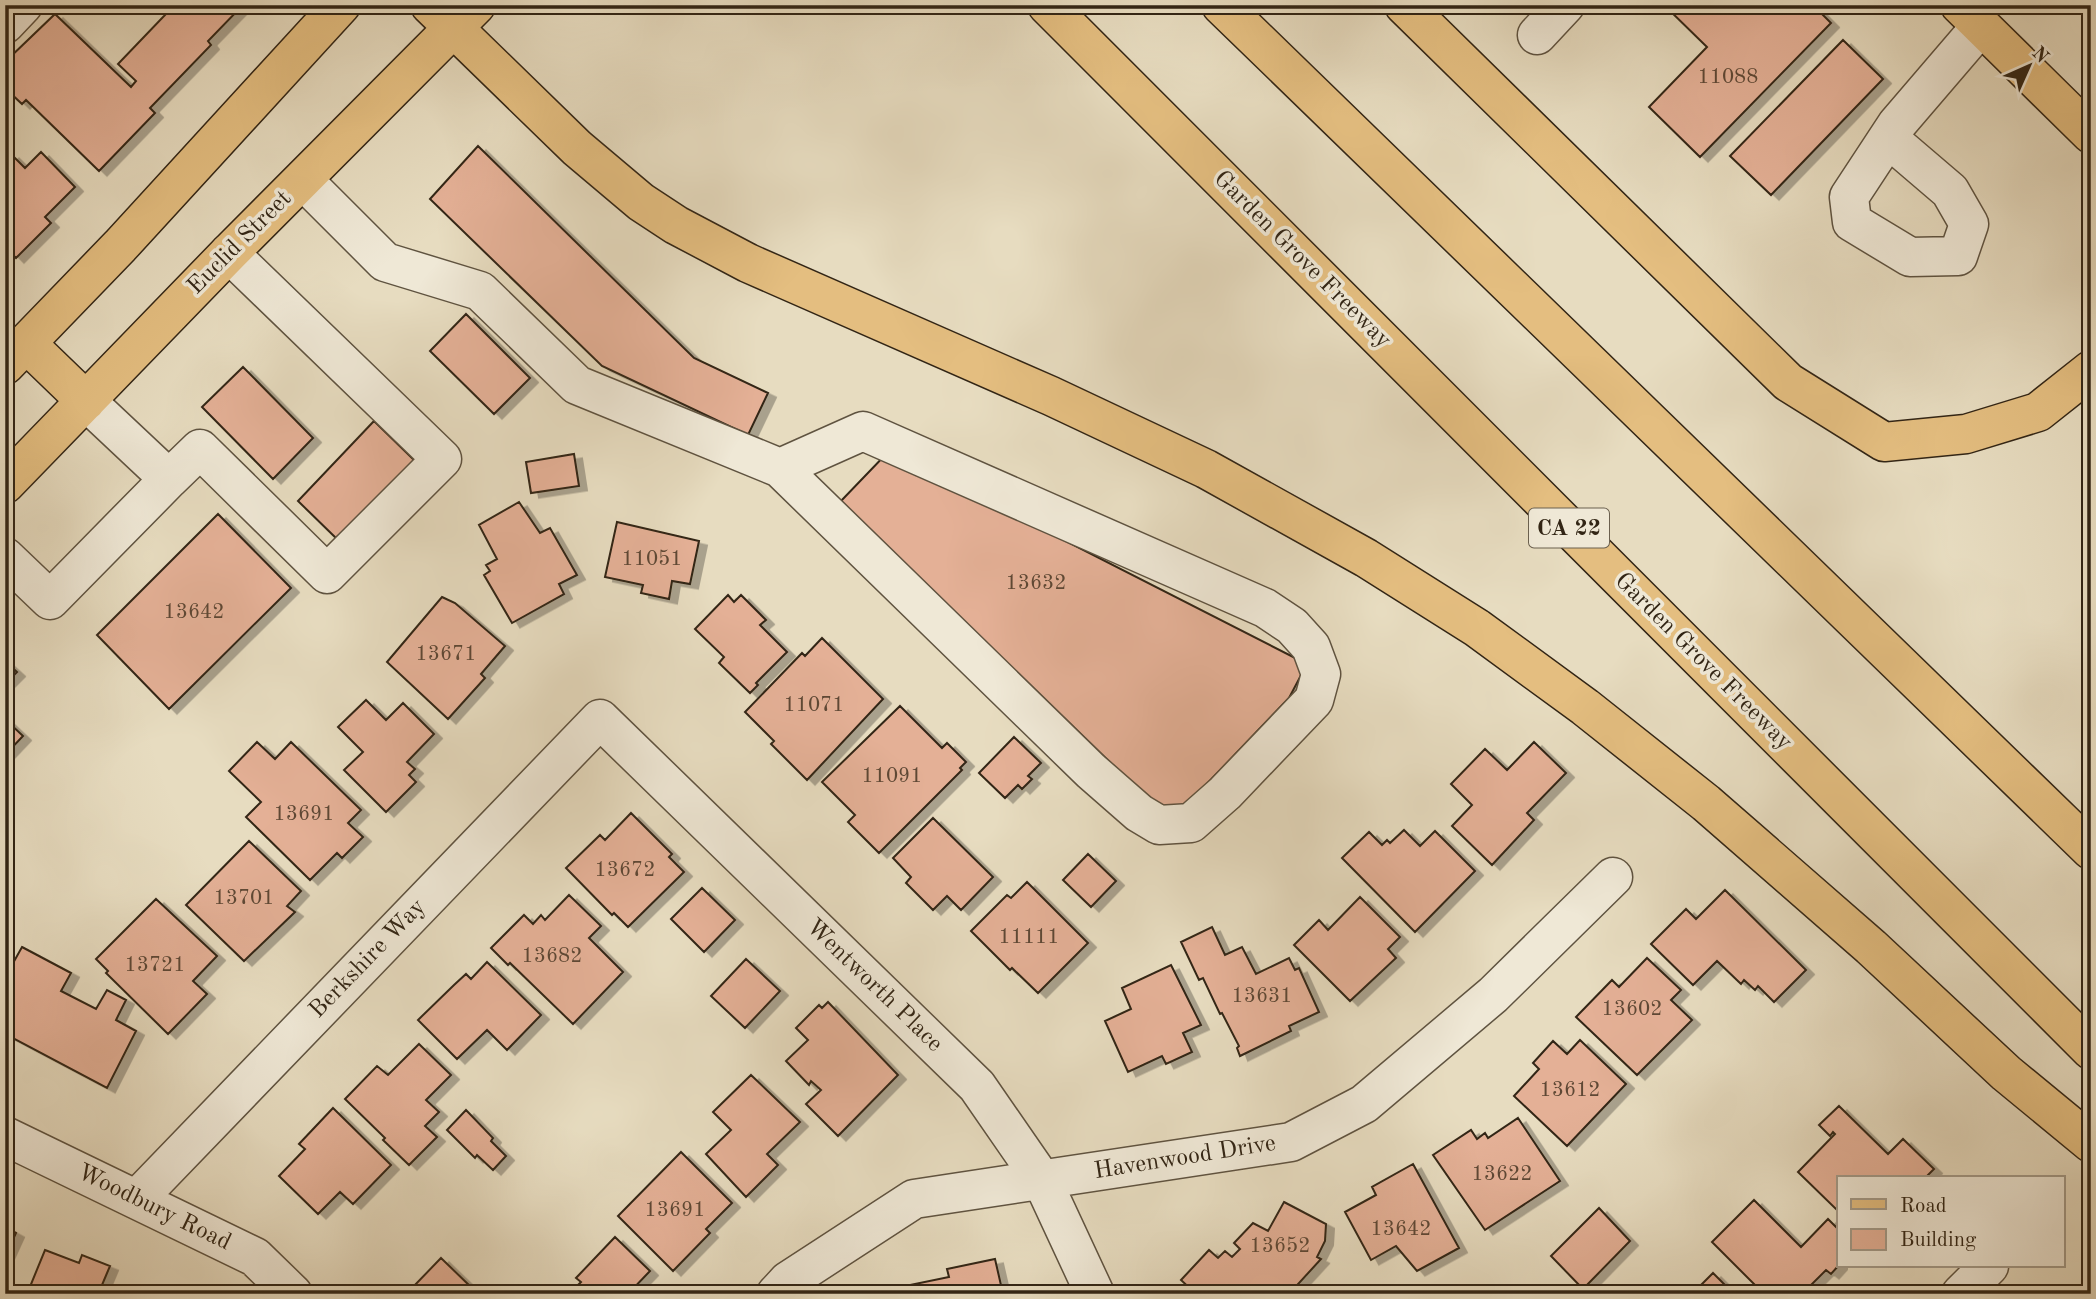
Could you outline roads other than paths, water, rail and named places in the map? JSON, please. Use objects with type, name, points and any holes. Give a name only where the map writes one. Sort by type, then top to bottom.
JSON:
[{"type":"main road","points":[[86,401],[16,355],[341,5]]},
{"type":"main road","name":"Garden Grove Freeway","points":[[1047,5],[2091,1050]]},
{"type":"main road","points":[[1221,5],[2091,850]]},
{"type":"main road","points":[[1404,5],[1788,382],[1884,442],[1966,434],[2038,412],[2091,370]]},
{"type":"main road","points":[[453,13],[539,113],[641,202],[676,225],[748,263],[1051,396],[1206,469],[1366,558],[1477,628],[1585,707],[1706,803],[1871,947],[2006,1073],[2091,1143]]},
{"type":"main road","name":"Euclid Street","points":[[5,484],[303,180],[453,13]]},
{"type":"main road","points":[[1970,16],[2091,134]]},
{"type":"street","points":[[5,24],[23,5]]},
{"type":"street","points":[[1537,35],[1565,5]]},
{"type":"street","points":[[1888,138],[1970,16]]},
{"type":"street","points":[[303,180],[385,262],[480,292],[577,385],[780,468],[1091,771],[1139,813],[1159,825],[1191,823],[1225,793],[1314,700],[1321,674],[1311,647],[1292,626],[1265,608],[863,431],[780,468]]},
{"type":"street","points":[[5,557],[50,600],[200,449],[327,574],[442,459],[229,253]]},
{"type":"street","points":[[86,401],[169,479]]},
{"type":"street","name":"Wentworth Place","points":[[600,719],[976,1086],[1042,1180],[1095,1294]]},
{"type":"street","name":"Berkshire Way","points":[[137,1199],[600,719]]},
{"type":"street","name":"Havenwood Drive","points":[[776,1294],[788,1281],[914,1199],[1291,1142],[1364,1104],[1493,995],[1613,877]]},
{"type":"street","name":"Woodbury Road","points":[[5,1136],[255,1257],[293,1294]]},
{"type":"street","points":[[1961,1294],[1987,1268]]}]
